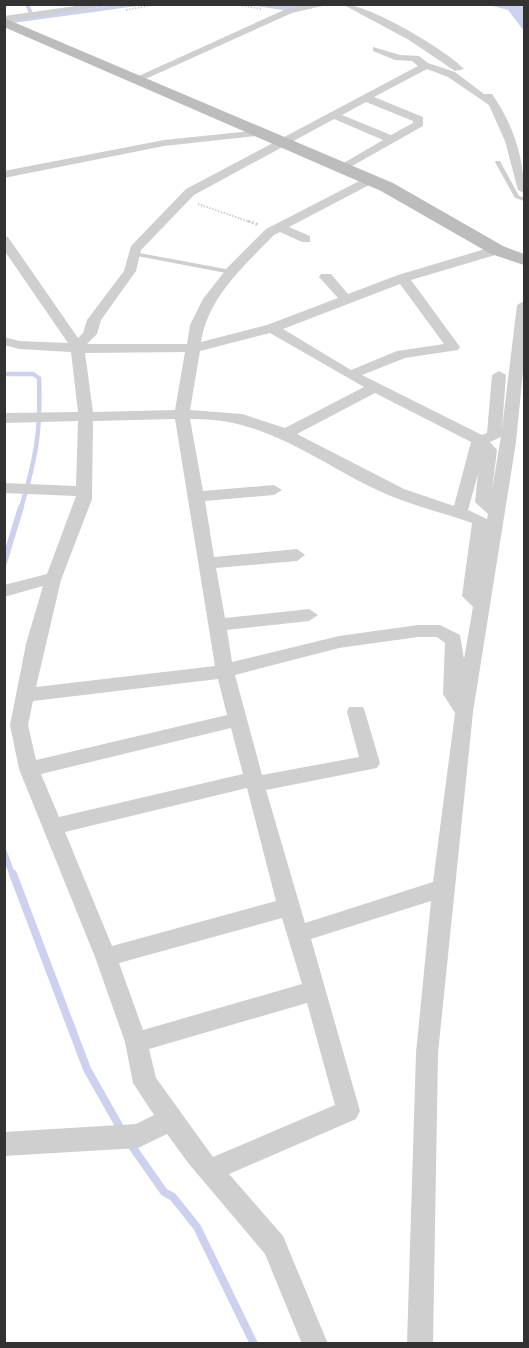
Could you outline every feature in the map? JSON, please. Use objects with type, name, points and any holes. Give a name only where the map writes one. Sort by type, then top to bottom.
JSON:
[{"type":"street","points":[[4,20],[115,4]]},
{"type":"street","points":[[137,79],[290,11],[327,4]]},
{"type":"street","points":[[346,4],[441,55],[482,88],[494,103],[509,134],[525,190]]},
{"type":"street","points":[[4,20],[369,180],[408,198],[497,250],[525,260]]},
{"type":"street","points":[[377,49],[399,58],[415,58],[425,66]]},
{"type":"street","points":[[441,55],[437,57],[438,61],[450,74]]},
{"type":"street","points":[[77,347],[90,334],[94,320],[130,271],[135,249],[184,198],[224,171],[425,66],[437,67],[484,100],[494,103]]},
{"type":"street","points":[[341,168],[419,124],[419,119],[366,98]]},
{"type":"street","points":[[333,115],[392,139]]},
{"type":"street","points":[[4,175],[164,143],[262,133]]},
{"type":"street","points":[[211,1170],[348,1111],[236,720],[225,671],[182,414],[201,316],[210,299],[231,272],[276,229],[369,180]]},
{"type":"street","points":[[276,229],[306,239]]},
{"type":"street","points":[[4,240],[77,347],[86,417],[84,499],[54,580],[35,644],[19,725],[30,769],[106,957],[136,1042],[145,1083],[196,1156],[211,1170],[274,1245],[315,1344]]},
{"type":"street","points":[[4,341],[19,345],[193,348],[272,328],[404,278],[497,250]]},
{"type":"street","points":[[326,277],[346,299]]},
{"type":"street","points":[[351,375],[402,354],[453,347],[404,278]]},
{"type":"street","points":[[420,1344],[427,1053],[443,888],[464,712],[508,442],[525,305]]},
{"type":"street","points":[[272,328],[351,375],[473,435],[489,450],[483,502],[497,513]]},
{"type":"street","points":[[479,441],[494,435],[499,375]]},
{"type":"street","points":[[285,434],[375,387]]},
{"type":"street","points":[[4,418],[209,414],[242,419],[285,434],[398,493],[480,520],[471,596],[483,606]]},
{"type":"street","points":[[458,513],[463,505],[479,441]]},
{"type":"street","points":[[4,488],[84,491]]},
{"type":"street","points":[[196,497],[274,490]]},
{"type":"street","points":[[207,563],[297,555]]},
{"type":"street","points":[[4,591],[42,579],[54,580]]},
{"type":"street","points":[[217,625],[309,615]]},
{"type":"street","points":[[25,695],[225,671],[339,642],[418,631],[440,631],[454,640],[455,665],[452,694],[464,712]]},
{"type":"street","points":[[53,827],[254,781],[370,763],[356,712]]},
{"type":"street","points":[[30,769],[236,720]]},
{"type":"street","points":[[299,934],[443,888]]},
{"type":"street","points":[[106,957],[288,907]]},
{"type":"street","points":[[136,1042],[315,991]]},
{"type":"street","points":[[4,1144],[138,1137],[170,1120]]},
{"type":"lane","points":[[498,162],[517,197],[525,199]]},
{"type":"lane","points":[[134,254],[231,272]]},
{"type":"path","points":[[184,198],[276,229]]},
{"type":"water","points":[[489,5],[524,5],[524,31],[508,10]]},
{"type":"waterway","points":[[27,4],[33,18]]},
{"type":"waterway","points":[[5,22],[137,4]]},
{"type":"waterway","points":[[256,4],[283,8],[300,4]]},
{"type":"waterway","points":[[4,374],[33,374],[39,378],[36,444],[21,508]]},
{"type":"waterway","points":[[4,563],[21,507]]},
{"type":"waterway","points":[[4,852],[13,876]]},
{"type":"waterway","points":[[13,874],[87,1069],[122,1131]]},
{"type":"waterway","points":[[129,1142],[164,1192],[173,1197],[197,1227],[254,1344]]}]
